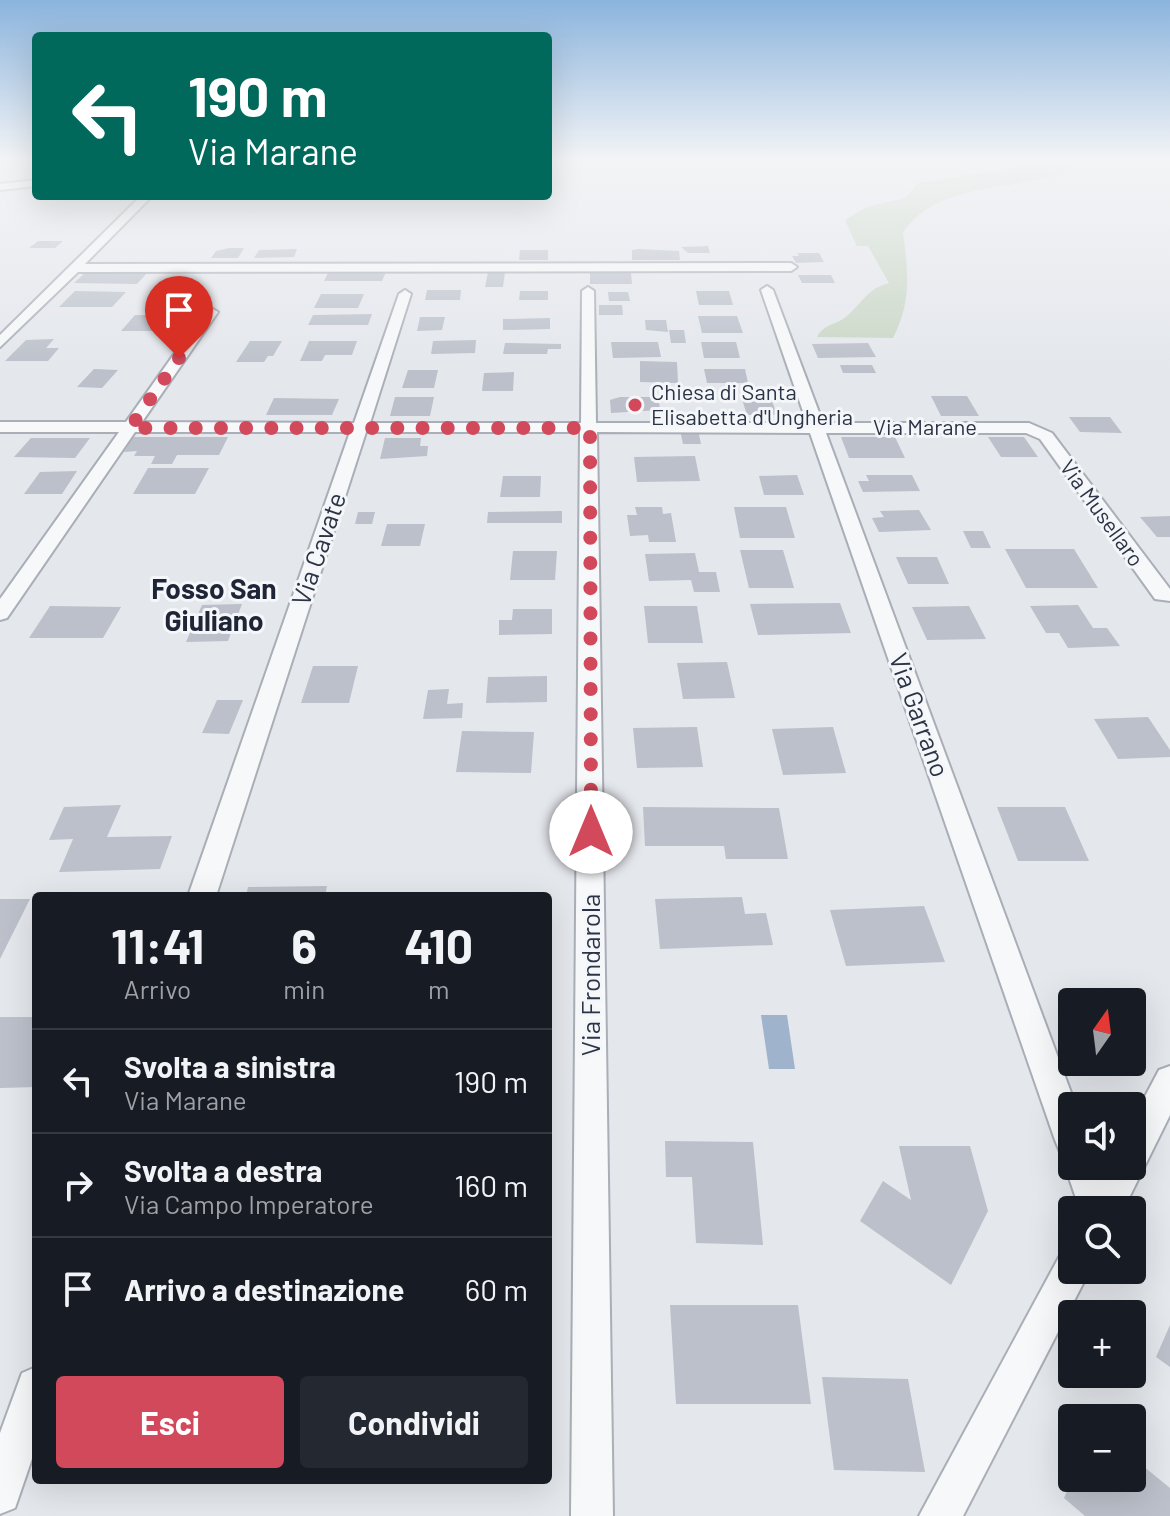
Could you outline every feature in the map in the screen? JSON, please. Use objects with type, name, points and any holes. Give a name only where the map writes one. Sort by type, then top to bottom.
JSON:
[{"type":"street","points":[[0,343],[114,230]]},
{"type":"street","points":[[77,268],[791,267]]},
{"type":"street","name":"Via Garrano","points":[[767,290],[1058,1101]]},
{"type":"street","name":"Via Frondarola","points":[[588,291],[592,1516]]},
{"type":"street","name":"Via Cavate","points":[[203,892],[405,294]]},
{"type":"street","points":[[0,614],[211,312]]},
{"type":"street","name":"Via Marane","points":[[0,427],[1034,429]]},
{"type":"street","name":"Via Musellaro","points":[[1034,429],[1046,436],[1162,595],[1170,595]]},
{"type":"street","points":[[1146,1128],[1170,1081]]},
{"type":"street","points":[[940,1516],[1064,1284]]},
{"type":"street","points":[[0,1493],[32,1399]]},
{"type":"green space","points":[[849,230],[905,230],[906,299],[893,338],[817,337],[823,329],[848,315],[871,292],[889,283],[868,246],[857,246]]},
{"type":"water","points":[[761,1015],[787,1015],[795,1069],[769,1069]]},
{"type":"building","points":[[38,241],[63,241],[55,248],[29,248]]},
{"type":"building","points":[[708,246],[710,253],[688,253],[681,247]]},
{"type":"building","points":[[244,248],[238,258],[211,258],[216,251]]},
{"type":"building","points":[[297,249],[294,257],[254,258],[259,250]]},
{"type":"building","points":[[520,250],[548,250],[548,260],[519,260]]},
{"type":"building","points":[[632,250],[679,251],[680,260],[632,260]]},
{"type":"building","points":[[797,253],[819,253],[824,262],[796,263],[792,256],[799,256]]},
{"type":"building","points":[[329,271],[386,272],[382,281],[324,281]]},
{"type":"building","points":[[86,272],[147,273],[137,284],[74,283]]},
{"type":"building","points":[[488,272],[505,272],[503,287],[485,287]]},
{"type":"building","points":[[590,273],[631,273],[632,284],[590,284]]},
{"type":"building","points":[[798,275],[831,275],[835,283],[802,283]]},
{"type":"building","points":[[427,290],[461,290],[460,300],[425,300]]},
{"type":"building","points":[[75,291],[126,292],[112,307],[59,307]]},
{"type":"building","points":[[520,291],[548,291],[548,300],[519,300]]},
{"type":"building","points":[[696,291],[729,291],[733,305],[699,305]]},
{"type":"building","points":[[608,292],[628,292],[630,301],[609,301]]},
{"type":"building","points":[[321,294],[364,294],[358,308],[314,308]]},
{"type":"building","points":[[599,305],[622,305],[623,315],[599,315]]},
{"type":"building","points":[[372,314],[368,325],[308,325],[313,315]]},
{"type":"building","points":[[135,315],[172,315],[159,331],[121,331]]},
{"type":"building","points":[[698,316],[737,316],[743,333],[702,333]]},
{"type":"building","points":[[420,317],[445,317],[442,330],[417,331]]},
{"type":"building","points":[[550,318],[550,329],[503,330],[503,319]]},
{"type":"building","points":[[645,320],[666,320],[668,332],[646,330]]},
{"type":"building","points":[[669,330],[684,330],[686,343],[671,343]]},
{"type":"building","points":[[54,339],[46,348],[59,348],[48,361],[5,361],[26,340]]},
{"type":"building","points":[[476,340],[475,353],[431,354],[433,341]]},
{"type":"building","points":[[250,341],[282,341],[273,356],[268,356],[264,362],[236,362]]},
{"type":"building","points":[[309,341],[357,341],[352,355],[325,355],[322,361],[300,361]]},
{"type":"building","points":[[611,342],[658,342],[661,357],[613,358]]},
{"type":"building","points":[[701,342],[736,342],[740,358],[704,358]]},
{"type":"building","points":[[505,343],[561,344],[561,349],[548,349],[547,354],[503,354]]},
{"type":"building","points":[[868,343],[876,357],[818,358],[812,344]]},
{"type":"building","points":[[640,361],[677,362],[678,383],[640,382]]},
{"type":"building","points":[[840,365],[872,365],[876,373],[843,373]]},
{"type":"building","points":[[94,369],[118,370],[102,388],[77,387]]},
{"type":"building","points":[[704,369],[745,369],[748,383],[707,383]]},
{"type":"building","points":[[408,370],[438,370],[434,388],[402,388]]},
{"type":"building","points":[[514,372],[513,391],[482,391],[484,373]]},
{"type":"building","points":[[931,396],[967,396],[979,416],[941,416]]},
{"type":"building","points":[[395,397],[434,397],[430,416],[390,416]]},
{"type":"building","name":"Chiesa di Santa Elisabetta d'Ungheria","points":[[651,397],[651,401],[659,401],[660,410],[611,413],[610,400]]},
{"type":"building","points":[[274,398],[339,399],[332,415],[266,415]]},
{"type":"building","points":[[771,398],[777,415],[747,415],[742,399]]},
{"type":"building","points":[[1069,417],[1110,417],[1122,433],[1080,432]]},
{"type":"building","points":[[680,430],[698,430],[701,444],[683,444]]},
{"type":"building","points":[[133,437],[228,437],[219,455],[177,455],[172,464],[151,464],[155,456],[134,456],[137,451],[124,452]]},
{"type":"building","points":[[841,437],[895,437],[905,458],[849,458]]},
{"type":"building","points":[[988,437],[1024,437],[1038,457],[1001,457]]},
{"type":"building","points":[[31,438],[90,438],[75,458],[14,457]]},
{"type":"building","points":[[385,438],[421,438],[420,446],[428,446],[427,456],[380,459]]},
{"type":"building","points":[[695,456],[700,481],[637,482],[634,457]]},
{"type":"building","points":[[148,468],[209,468],[195,494],[133,494]]},
{"type":"building","points":[[77,471],[62,494],[24,494],[40,472]]},
{"type":"building","points":[[797,475],[804,495],[764,495],[759,476]]},
{"type":"building","points":[[866,475],[912,475],[920,491],[863,492],[858,481],[869,481]]},
{"type":"building","points":[[503,476],[541,476],[540,497],[500,497]]},
{"type":"building","points":[[635,507],[662,507],[663,514],[671,513],[676,542],[649,542],[648,535],[630,536],[627,515],[637,515]]},
{"type":"building","points":[[734,507],[786,507],[795,538],[740,538]]},
{"type":"building","points":[[919,510],[931,530],[879,532],[872,518],[884,517],[880,511]]},
{"type":"building","points":[[562,511],[562,523],[487,523],[488,512]]},
{"type":"building","points":[[358,512],[375,512],[372,524],[355,524]]},
{"type":"building","points":[[1170,516],[1170,537],[1157,537],[1140,517]]},
{"type":"building","points":[[387,524],[425,524],[420,546],[381,546]]},
{"type":"building","points":[[963,531],[983,531],[991,548],[971,548]]},
{"type":"building","points":[[1005,549],[1074,549],[1098,588],[1026,588]]},
{"type":"building","points":[[740,550],[783,550],[794,588],[749,588]]},
{"type":"building","points":[[513,551],[557,551],[555,580],[510,580]]},
{"type":"building","points":[[695,553],[699,572],[716,572],[720,592],[694,592],[691,580],[649,581],[645,554]]},
{"type":"building","points":[[896,557],[937,557],[949,584],[908,584]]},
{"type":"building","points":[[840,603],[851,633],[758,635],[750,604]]},
{"type":"building","points":[[242,604],[228,641],[186,642],[202,605]]},
{"type":"building","points":[[1078,605],[1093,628],[1107,628],[1120,646],[1068,648],[1059,633],[1046,633],[1030,606]]},
{"type":"building","points":[[50,606],[121,607],[103,638],[29,638]]},
{"type":"building","points":[[644,606],[697,606],[703,643],[648,643]]},
{"type":"building","points":[[969,606],[986,639],[927,640],[912,607]]},
{"type":"building","points":[[513,609],[552,609],[552,634],[499,635],[499,620],[512,620]]},
{"type":"building","points":[[727,662],[735,698],[683,699],[677,663]]},
{"type":"building","points":[[313,666],[358,666],[349,703],[301,703]]},
{"type":"building","points":[[547,676],[547,702],[486,703],[488,677]]},
{"type":"building","points":[[449,689],[447,704],[463,703],[462,718],[423,719],[428,690]]},
{"type":"building","points":[[217,700],[243,700],[229,734],[202,733]]},
{"type":"building","points":[[1148,717],[1170,750],[1170,757],[1118,759],[1094,719]]},
{"type":"building","points":[[697,727],[703,767],[637,768],[633,728]]},
{"type":"building","points":[[833,727],[846,773],[783,775],[772,729]]},
{"type":"building","points":[[462,731],[534,732],[531,773],[456,772]]},
{"type":"building","points":[[121,805],[107,837],[172,836],[160,869],[59,872],[73,839],[49,840],[64,807]]},
{"type":"building","points":[[643,807],[779,808],[788,859],[726,859],[724,846],[645,846]]},
{"type":"building","points":[[997,807],[1065,807],[1089,861],[1018,861]]},
{"type":"building","points":[[327,886],[326,892],[247,892],[248,887]]},
{"type":"building","points":[[742,897],[745,914],[766,913],[773,945],[660,949],[655,899]]},
{"type":"building","points":[[0,899],[30,899],[0,959]]},
{"type":"building","points":[[924,906],[945,962],[846,966],[830,910]]},
{"type":"building","points":[[0,1017],[32,1017],[32,1087],[0,1088]]},
{"type":"building","points":[[665,1141],[753,1142],[763,1245],[696,1243],[692,1177],[666,1177]]},
{"type":"building","points":[[899,1146],[970,1146],[988,1211],[951,1285],[860,1221],[883,1181],[911,1200]]},
{"type":"building","points":[[670,1305],[798,1305],[811,1404],[676,1404]]},
{"type":"building","points":[[1170,1325],[1170,1367],[1156,1357]]},
{"type":"building","points":[[822,1377],[908,1379],[925,1472],[834,1470]]},
{"type":"building","points":[[1146,1468],[1170,1488],[1170,1516],[1085,1516],[1064,1498],[1067,1492],[1146,1492]]},
{"type":"place","name":"Chiesa di Santa Elisabetta d'Ungheria","points":[[635,405]]},
{"type":"district","name":"Fosso San Giuliano","points":[[214,605]]},
{"type":"route","points":[[179,358],[130,428],[590,428],[591,832]]}]
